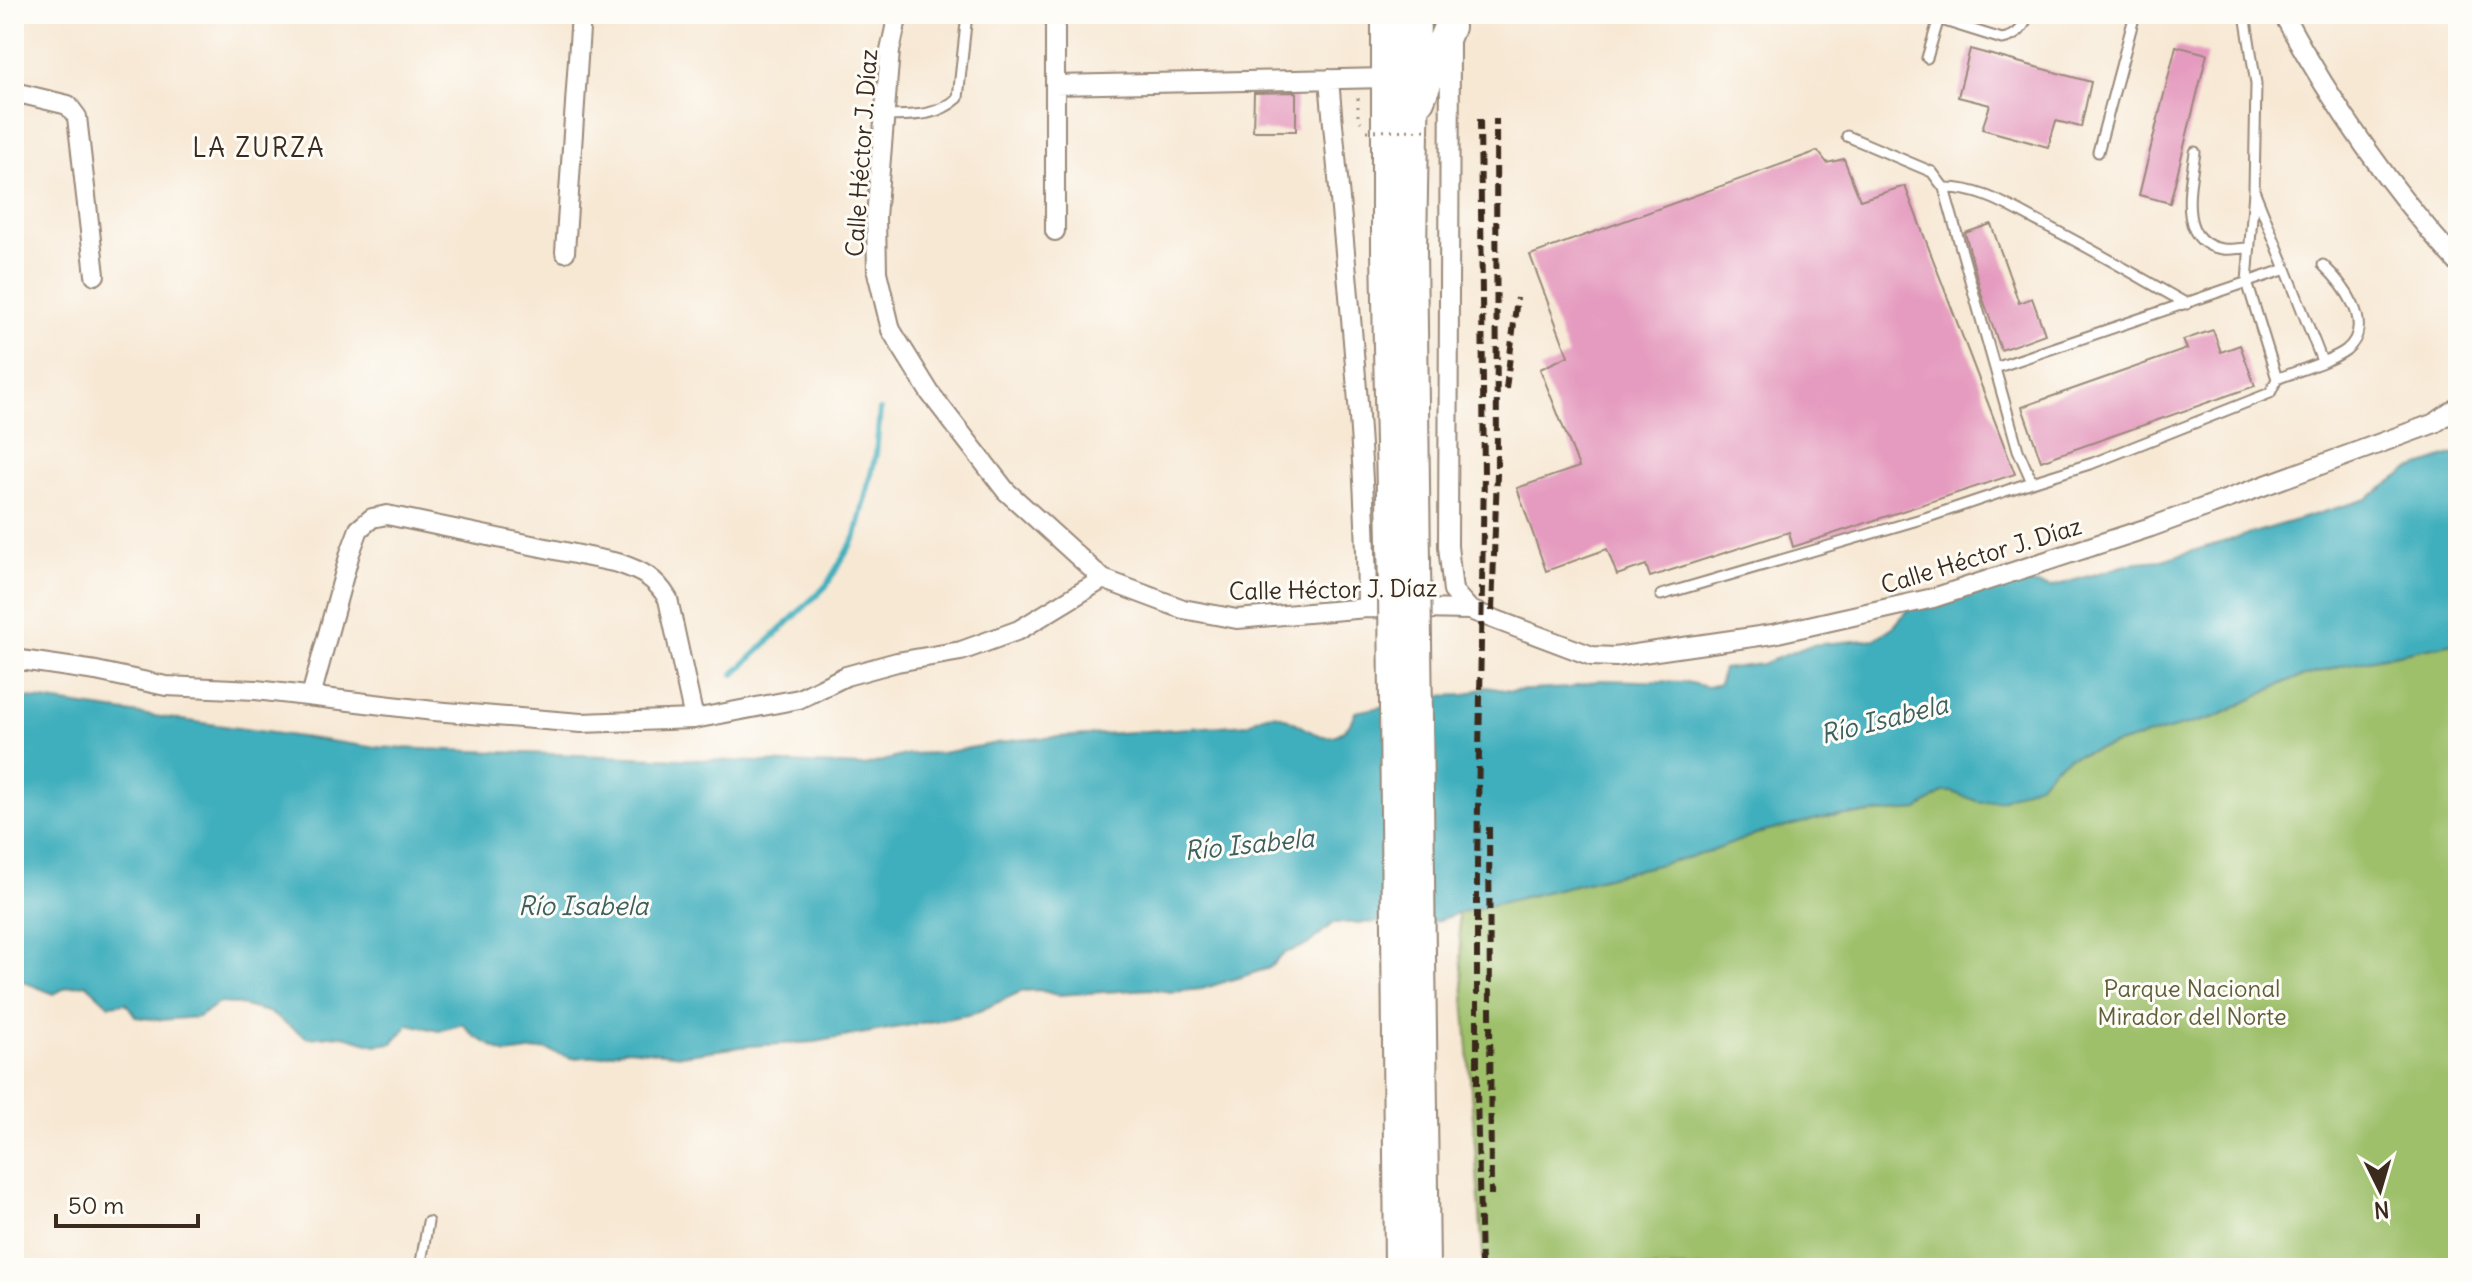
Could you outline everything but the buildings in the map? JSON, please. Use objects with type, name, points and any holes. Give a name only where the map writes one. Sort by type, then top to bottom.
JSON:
[{"type":"main road","points":[[1387,14],[1386,78],[1399,250],[1424,1268]]},
{"type":"main road","points":[[1415,14],[1419,123]]},
{"type":"main road","points":[[1400,1268],[1394,590],[1399,250],[1419,123],[1449,20]]},
{"type":"street","points":[[565,252],[581,14]]},
{"type":"street","name":"Calle Héctor J. Díaz","points":[[898,14],[890,51],[876,217],[877,272],[891,330],[930,393],[1006,491],[1103,579],[1183,609],[1237,619],[1367,608],[1470,610],[1592,656],[1615,657],[1773,634],[1933,598],[2151,527],[2435,423],[2458,407]]},
{"type":"street","points":[[1055,14],[1055,231]]},
{"type":"street","points":[[2283,14],[2318,77],[2382,171],[2458,263]]},
{"type":"street","points":[[1449,20],[1448,546],[1453,591],[1470,610]]},
{"type":"street","points":[[1055,85],[1386,78]]},
{"type":"street","points":[[1329,79],[1359,409],[1367,537],[1367,608]]},
{"type":"street","points":[[14,92],[68,105],[77,117],[95,275]]},
{"type":"street","points":[[311,696],[359,529],[372,518],[387,515],[618,563],[643,572],[658,583],[668,599],[694,719]]},
{"type":"street","points":[[14,659],[166,686],[311,696],[408,708],[581,723],[694,719],[799,699],[846,676],[897,662],[961,651],[1019,630],[1103,579]]},
{"type":"lane","points":[[883,116],[929,115],[947,108],[958,98],[967,14]]},
{"type":"lane","points":[[1927,58],[1939,17],[2002,39],[2012,37],[2024,28],[2029,14]]},
{"type":"lane","points":[[2098,152],[2135,14]]},
{"type":"lane","points":[[2245,14],[2256,84],[2254,190],[2247,282],[2277,379]]},
{"type":"lane","points":[[1847,136],[1932,172],[1944,188],[2018,450],[2032,482]]},
{"type":"lane","points":[[2195,152],[2188,210],[2193,227],[2205,242],[2221,249],[2248,248]]},
{"type":"lane","points":[[1944,188],[1986,195],[2065,235],[2187,304]]},
{"type":"lane","points":[[2254,190],[2322,361]]},
{"type":"lane","points":[[1661,595],[1928,517],[2093,463],[2270,393],[2277,379],[2347,349],[2357,331],[2356,311],[2344,285],[2323,265]]},
{"type":"lane","points":[[1995,368],[2286,269]]},
{"type":"lane","points":[[420,1268],[428,1222]]},
{"type":"path","points":[[1367,131],[1419,123]]},
{"type":"green space","name":"Parque Nacional Mirador del Norte","points":[[2458,642],[2458,1268],[1484,1268],[1458,913],[1710,852],[1756,834],[1830,816],[1918,810],[1943,792],[2040,783],[2052,768],[2069,757],[2216,717],[2288,681],[2343,665]]},
{"type":"water","name":"Río Isabela","points":[[2458,453],[2458,642],[2343,665],[2288,681],[2216,717],[2069,757],[2053,768],[2040,783],[2001,800],[1980,802],[1943,792],[1918,810],[1830,816],[1756,834],[1710,852],[1458,913],[1434,922],[1333,923],[1307,945],[1285,953],[1269,968],[1202,989],[1057,995],[1039,990],[1022,991],[973,1014],[815,1042],[748,1046],[681,1055],[628,1049],[600,1056],[572,1058],[544,1049],[506,1054],[474,1036],[463,1024],[439,1031],[409,1024],[393,1043],[375,1045],[341,1035],[308,1038],[268,1012],[236,1004],[219,1003],[198,1017],[160,1020],[136,1017],[126,1003],[109,1005],[86,984],[67,987],[54,994],[14,978],[14,696],[371,747],[864,766],[909,754],[941,753],[1015,740],[1249,724],[1270,714],[1330,737],[1346,728],[1355,712],[1436,696],[1465,695],[1486,687],[1511,691],[1569,688],[1600,680],[1686,682],[1707,687],[1719,684],[1723,669],[1762,664],[1811,645],[1875,639],[1894,626],[1910,608],[1953,601],[1978,588],[2011,581],[2051,587],[2137,562],[2162,560],[2367,499],[2408,470]]},
{"type":"waterway","points":[[734,674],[826,586],[856,536],[876,454],[880,410]]},
{"type":"railway","points":[[1480,119],[1484,474],[1477,864],[1477,1092],[1481,1268]]},
{"type":"railway","points":[[1492,611],[1497,474],[1496,119]]},
{"type":"railway","points":[[1506,389],[1517,298]]},
{"type":"railway","points":[[1489,827],[1491,1195]]},
{"type":"district","name":"LA ZURZA","points":[[259,147]]}]
